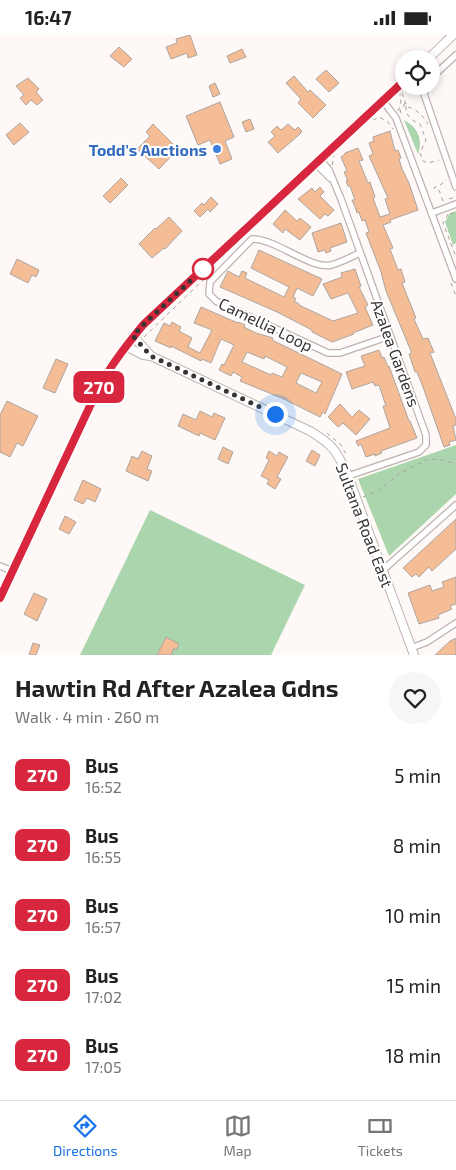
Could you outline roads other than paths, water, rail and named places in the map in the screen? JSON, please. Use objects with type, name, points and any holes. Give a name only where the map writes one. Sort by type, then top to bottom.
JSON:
[{"type":"main road","points":[[437,50],[453,35]]},
{"type":"main road","points":[[0,598],[97,391],[109,369],[133,336],[395,90]]},
{"type":"main road","name":"Sultana Road East","points":[[133,336],[151,356]]},
{"type":"main road","name":"Sultana Road East","points":[[126,346],[143,355],[151,356],[327,441],[338,453],[348,476],[412,651]]},
{"type":"street","points":[[440,70],[456,55]]},
{"type":"street","points":[[425,95],[456,187]]},
{"type":"street","points":[[383,101],[397,112],[456,279]]},
{"type":"street","name":"Azalea Gardens","points":[[320,162],[333,182]]},
{"type":"street","name":"Azalea Gardens","points":[[320,162],[329,171],[426,435],[426,445],[419,452],[348,476]]},
{"type":"street","points":[[432,213],[456,203]]},
{"type":"street","name":"Camellia Loop","points":[[360,253],[329,266],[315,264],[262,239],[252,239],[210,282],[209,294],[216,301],[328,353],[340,353],[390,336]]},
{"type":"street","points":[[383,570],[456,505]]},
{"type":"street","points":[[0,566],[12,571]]},
{"type":"street","points":[[412,651],[456,623]]},
{"type":"place","name":"Todd's Auctions","points":[[217,149]]}]
